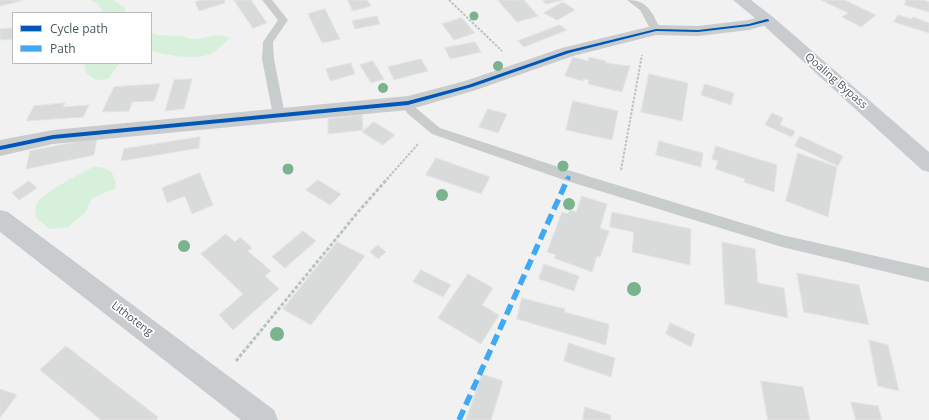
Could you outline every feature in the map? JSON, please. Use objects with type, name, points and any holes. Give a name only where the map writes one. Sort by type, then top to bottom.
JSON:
[{"type":"main road","name":"Qoaling Bypass","points":[[741,0],[766,20],[929,164]]},
{"type":"main road","name":"Lithoteng","points":[[0,219],[264,420]]},
{"type":"street","points":[[0,148],[53,137],[408,103],[470,86],[568,52],[656,30],[698,30],[749,25],[766,20]]},
{"type":"lane","points":[[267,0],[283,20],[268,42],[268,59],[279,115]]},
{"type":"lane","points":[[632,0],[644,8],[656,30]]},
{"type":"lane","points":[[408,103],[411,110],[436,132],[782,241],[929,275]]},
{"type":"path","points":[[449,0],[520,69]]},
{"type":"path","points":[[617,190],[642,56],[656,30]]},
{"type":"path","points":[[217,384],[358,212],[422,140],[436,132]]},
{"type":"green space","points":[[89,0],[113,0],[126,8],[124,12],[102,12],[98,4]]},
{"type":"green space","points":[[152,33],[182,36],[192,39],[216,35],[230,38],[210,54],[196,57],[173,56],[152,51]]},
{"type":"green space","points":[[84,64],[119,64],[108,79],[96,80],[86,73]]},
{"type":"green space","points":[[94,167],[107,169],[113,174],[116,188],[92,198],[86,212],[68,227],[50,229],[36,218],[35,212],[37,203],[41,199],[63,183]]},
{"type":"building","points":[[0,0],[21,0],[21,1],[0,6]]},
{"type":"building","points":[[203,0],[224,0],[225,3],[199,11],[195,2]]},
{"type":"building","points":[[234,0],[251,0],[267,23],[253,28]]},
{"type":"building","points":[[348,0],[367,0],[371,6],[353,11]]},
{"type":"building","points":[[498,0],[524,0],[538,16],[517,22]]},
{"type":"building","points":[[543,0],[563,0],[546,4]]},
{"type":"building","points":[[821,0],[844,0],[876,15],[861,27],[842,17],[848,13]]},
{"type":"building","points":[[906,0],[923,0],[929,2],[929,12],[905,5]]},
{"type":"building","points":[[563,2],[575,10],[557,20],[544,13]]},
{"type":"building","points":[[325,9],[340,39],[322,43],[308,14]]},
{"type":"building","points":[[898,15],[912,19],[913,17],[929,23],[929,33],[894,22]]},
{"type":"building","points":[[377,16],[380,24],[355,29],[352,21]]},
{"type":"building","points":[[462,18],[475,33],[454,40],[442,24]]},
{"type":"building","points":[[560,25],[567,30],[524,47],[518,41]]},
{"type":"building","points":[[12,28],[12,39],[0,40],[0,29]]},
{"type":"building","points":[[475,42],[481,52],[450,59],[445,48]]},
{"type":"building","points":[[573,57],[588,61],[589,57],[606,61],[605,63],[630,66],[622,92],[588,84],[589,80],[583,79],[583,81],[565,76]]},
{"type":"building","points":[[421,59],[428,71],[394,80],[388,67]]},
{"type":"building","points":[[373,61],[384,79],[371,83],[360,65]]},
{"type":"building","points":[[351,63],[355,74],[330,81],[326,69]]},
{"type":"building","points":[[649,74],[688,83],[682,121],[641,112]]},
{"type":"building","points":[[192,79],[184,109],[165,111],[174,80]]},
{"type":"building","points":[[160,84],[154,101],[132,102],[129,111],[102,112],[114,87]]},
{"type":"building","points":[[705,84],[734,93],[731,105],[701,95]]},
{"type":"building","points":[[573,101],[618,111],[612,140],[566,130]]},
{"type":"building","points":[[65,103],[63,107],[89,105],[83,117],[26,121],[34,106]]},
{"type":"building","points":[[488,109],[507,114],[498,133],[479,127]]},
{"type":"building","points":[[772,113],[783,118],[780,125],[795,131],[792,137],[765,125]]},
{"type":"building","points":[[362,115],[363,130],[328,134],[328,119]]},
{"type":"building","points":[[374,122],[395,135],[383,145],[362,132]]},
{"type":"building","points":[[800,136],[843,156],[838,166],[795,146]]},
{"type":"building","points":[[200,137],[199,148],[121,161],[124,149]]},
{"type":"building","points":[[97,138],[94,155],[26,169],[30,151]]},
{"type":"building","points":[[659,141],[703,153],[701,167],[656,155]]},
{"type":"building","points":[[716,146],[777,165],[774,192],[744,182],[745,179],[715,169],[718,161],[712,159]]},
{"type":"building","points":[[798,153],[837,167],[828,217],[786,201]]},
{"type":"building","points":[[436,158],[490,177],[481,194],[426,175]]},
{"type":"building","points":[[200,173],[213,205],[192,214],[185,196],[167,203],[162,188]]},
{"type":"building","points":[[318,180],[341,194],[330,205],[306,190]]},
{"type":"building","points":[[29,181],[37,188],[19,200],[12,193]]},
{"type":"building","points":[[582,196],[607,204],[600,228],[609,231],[600,257],[597,256],[592,272],[554,258],[556,255],[547,252],[562,212],[568,214],[570,209],[576,212]]},
{"type":"building","points":[[612,212],[691,229],[690,265],[632,252],[634,232],[610,227]]},
{"type":"building","points":[[303,231],[316,241],[285,268],[272,257]]},
{"type":"building","points":[[226,234],[235,242],[240,237],[252,248],[248,251],[271,271],[265,276],[279,289],[233,330],[219,315],[243,294],[201,254]]},
{"type":"building","points":[[337,242],[365,256],[311,325],[283,309]]},
{"type":"building","points":[[722,242],[755,249],[758,283],[784,288],[788,318],[725,304]]},
{"type":"building","points":[[378,245],[386,252],[378,259],[370,252]]},
{"type":"building","points":[[544,264],[579,276],[574,291],[539,279]]},
{"type":"building","points":[[421,270],[451,285],[443,297],[413,282]]},
{"type":"building","points":[[797,273],[859,285],[869,325],[804,312]]},
{"type":"building","points":[[468,274],[493,288],[482,305],[499,315],[481,344],[438,318]]},
{"type":"building","points":[[522,298],[565,309],[564,312],[609,324],[606,345],[517,319]]},
{"type":"building","points":[[670,323],[695,334],[691,347],[666,334]]},
{"type":"building","points":[[869,340],[888,345],[899,391],[878,386]]},
{"type":"building","points":[[569,343],[615,358],[611,377],[564,361]]},
{"type":"building","points":[[66,346],[158,417],[156,420],[101,420],[40,370]]},
{"type":"building","points":[[482,374],[503,381],[491,420],[466,420]]},
{"type":"building","points":[[761,381],[803,387],[810,420],[768,420]]},
{"type":"building","points":[[0,389],[17,395],[0,418]]},
{"type":"building","points":[[851,402],[878,406],[882,420],[856,420]]},
{"type":"building","points":[[585,407],[611,415],[610,420],[583,420]]},
{"type":"marked path","points":[[459,420],[569,176]]},
{"type":"cycle path","points":[[0,148],[53,137],[408,103],[470,86],[568,52],[656,30],[698,31],[749,25],[767,20]]}]
